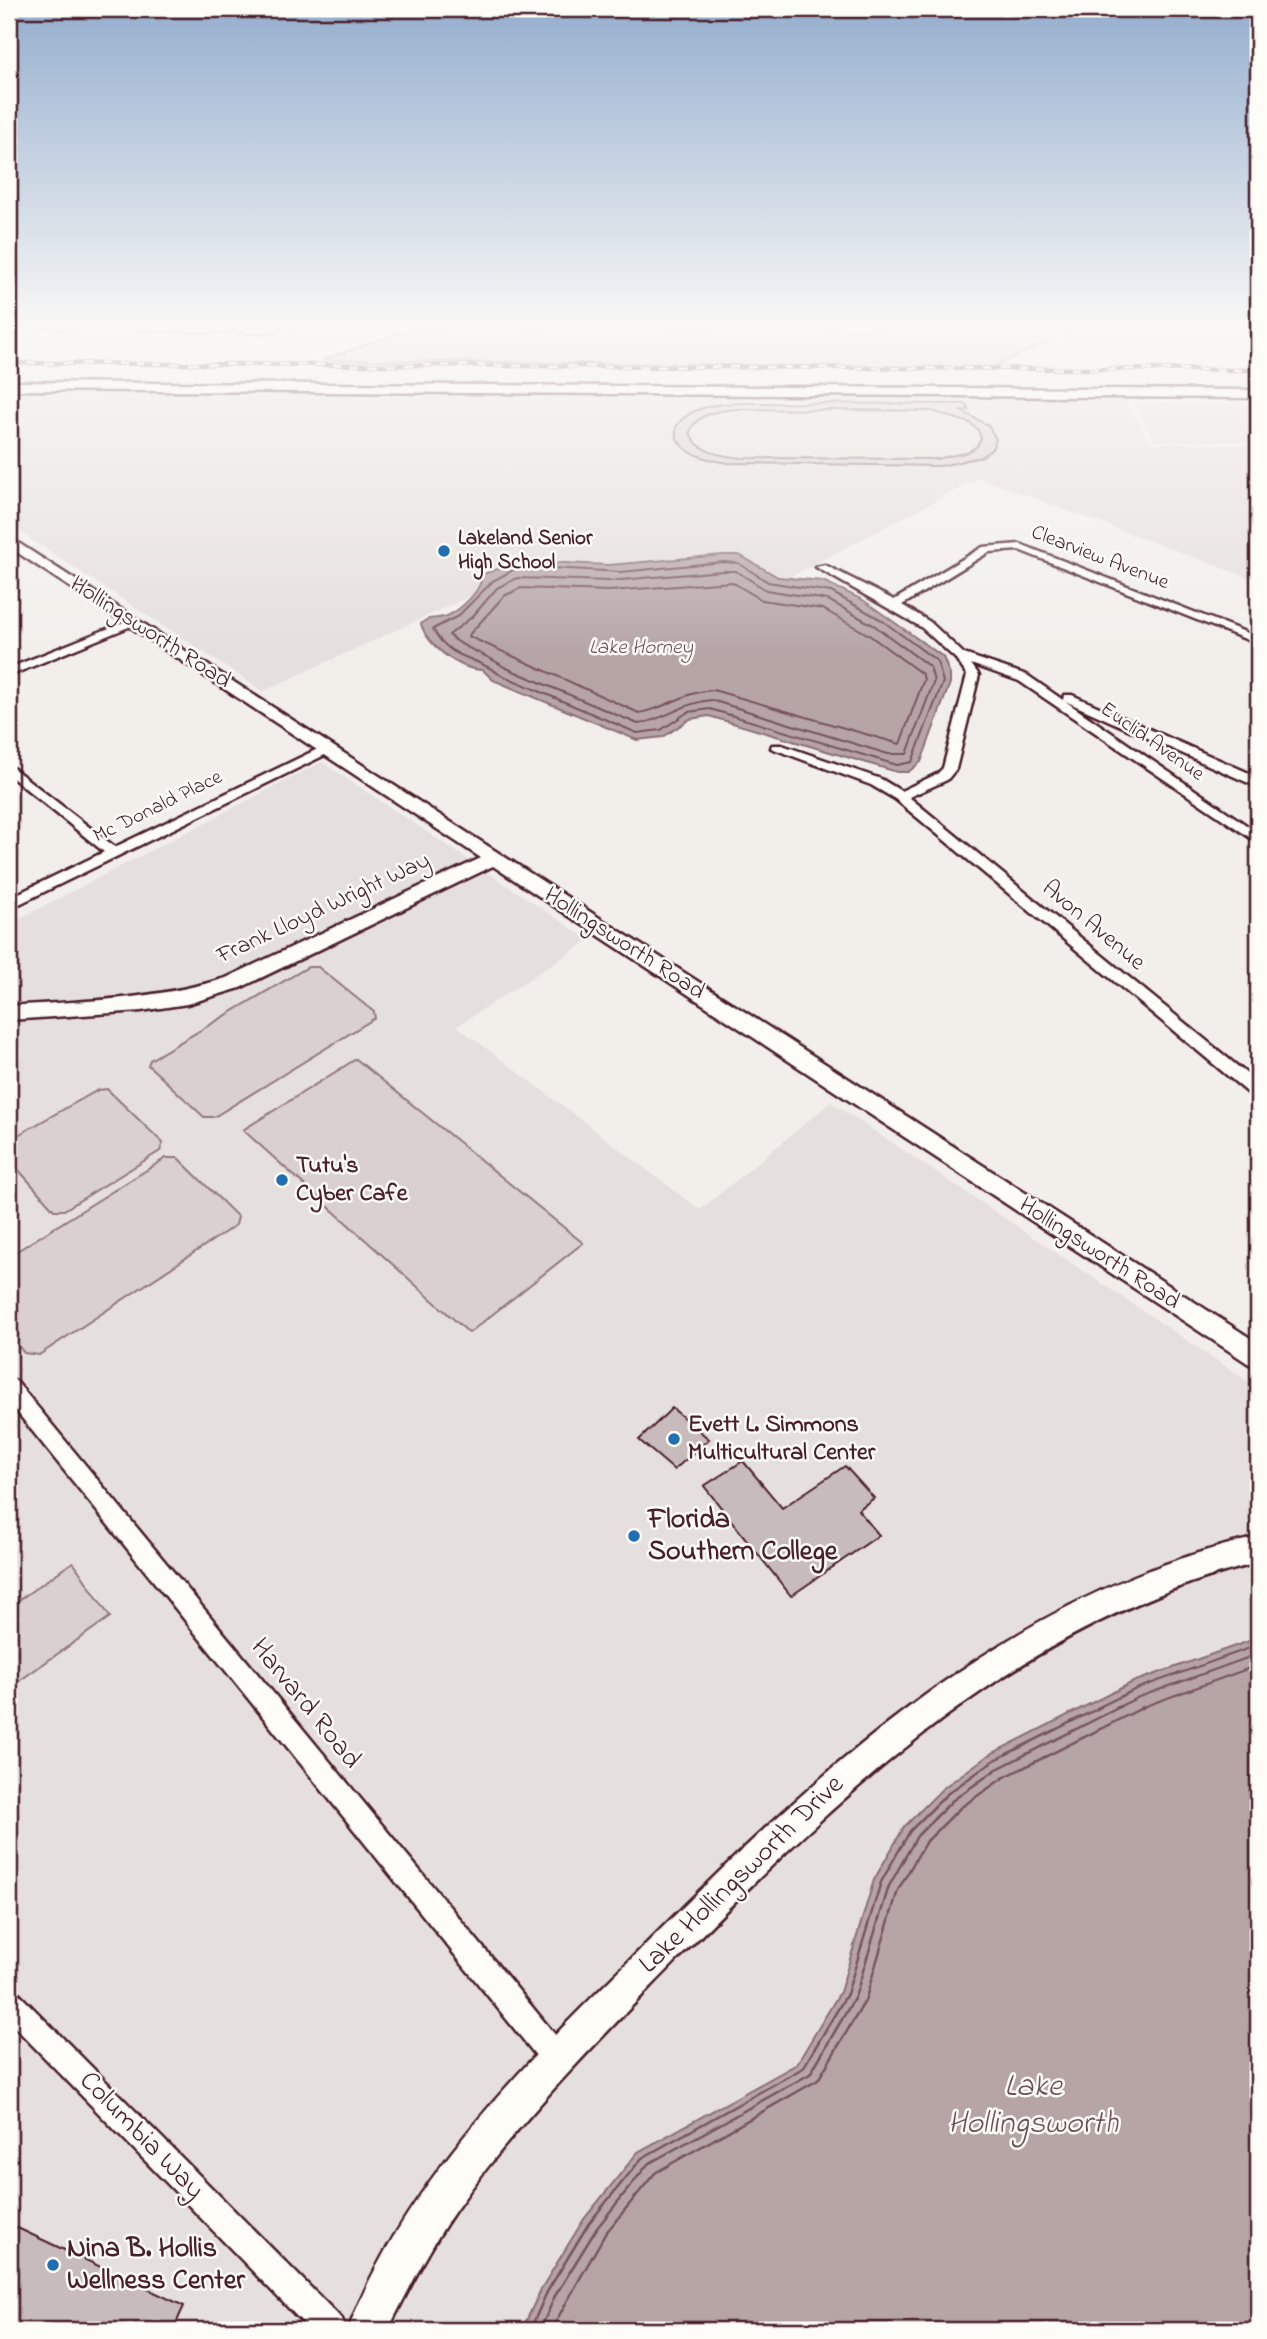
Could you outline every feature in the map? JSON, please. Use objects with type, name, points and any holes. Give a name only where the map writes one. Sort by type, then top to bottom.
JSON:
[{"type":"street","name":"Hollingsworth Road","points":[[9,541],[1252,1356]]},
{"type":"street","name":"Clearview Avenue","points":[[894,605],[987,549],[1007,545],[1020,547],[1258,641]]},
{"type":"street","points":[[821,568],[894,605],[950,643],[963,657],[973,675],[949,769],[942,777],[900,796]]},
{"type":"street","points":[[9,672],[132,622]]},
{"type":"street","name":"Euclid Avenue","points":[[963,657],[1023,678],[1258,782]]},
{"type":"street","name":"Euclid Avenue","points":[[1023,678],[1258,839]]},
{"type":"street","name":"Avon Avenue","points":[[777,748],[876,782],[900,796],[1258,1092]]},
{"type":"street","name":"Mc Donald Place","points":[[9,904],[326,749]]},
{"type":"street","points":[[9,769],[113,852]]},
{"type":"street","name":"Frank Lloyd Wright Way","points":[[9,1013],[141,1004],[187,997],[233,983],[492,859]]},
{"type":"street","name":"Harvard Road","points":[[9,1388],[556,2058]]},
{"type":"street","name":"Lake Hollingsworth Drive","points":[[367,2330],[391,2282],[441,2200],[494,2129],[556,2058],[791,1823],[888,1738],[960,1686],[1057,1627],[1156,1581],[1250,1549]]},
{"type":"street","name":"Columbia Way","points":[[9,2002],[331,2330]]},
{"type":"shaded area","name":"Lakeland Senior High School","points":[[9,436],[1146,436],[1150,443],[1247,445],[1258,461],[1258,581],[979,478],[767,589],[484,590],[263,691],[9,525]]},
{"type":"shaded area","points":[[676,436],[692,436],[704,449],[742,458],[937,459],[968,452],[977,446],[980,436],[994,436],[996,439],[992,449],[981,457],[941,466],[728,463],[693,454]]},
{"type":"shaded area","points":[[1151,436],[1258,436],[1258,453],[1252,444],[1245,442],[1154,441]]},
{"type":"shaded area","name":"Florida Southern College","points":[[322,762],[589,940],[457,1026],[700,1210],[831,1102],[1258,1388],[1258,1685],[622,2330],[9,2330],[9,924]]},
{"type":"shaded area","points":[[308,967],[318,967],[374,1012],[375,1018],[214,1117],[204,1117],[148,1065],[150,1060]]},
{"type":"shaded area","points":[[356,1059],[583,1243],[469,1333],[243,1130]]},
{"type":"shaded area","points":[[107,1089],[163,1143],[160,1151],[64,1210],[54,1210],[9,1159],[9,1140],[98,1090]]},
{"type":"shaded area","points":[[166,1158],[178,1158],[238,1217],[236,1225],[39,1355],[24,1353],[9,1334],[9,1256]]},
{"type":"shaded area","points":[[73,1562],[110,1617],[9,1688],[9,1607]]},
{"type":"water","name":"Lake Horney","points":[[739,555],[778,577],[823,581],[863,600],[943,657],[950,683],[921,762],[908,772],[897,772],[709,716],[690,719],[663,737],[637,740],[493,680],[483,670],[454,661],[437,648],[421,624],[426,620],[447,616],[459,609],[479,586],[481,575],[521,561],[609,565]]},
{"type":"water","name":"Lake Hollingsworth","points":[[1258,1638],[1258,2330],[522,2330],[541,2289],[584,2219],[638,2152],[797,2064],[840,1992],[874,1880],[904,1827],[943,1788],[989,1755],[1133,1682]]},
{"type":"building","name":"Evett L. Simmons Multicultural Center","points":[[672,1408],[709,1439],[674,1470],[639,1440]]},
{"type":"building","points":[[743,1461],[782,1508],[845,1466],[874,1498],[858,1510],[879,1535],[791,1596],[704,1486]]},
{"type":"building","name":"Nina B. Hollis Wellness Center","points":[[9,2224],[184,2306],[173,2330],[9,2330]]},
{"type":"place","name":"Lakeland Senior High School","points":[[444,551]]},
{"type":"place","name":"Tutu's Cyber Cafe","points":[[282,1180]]},
{"type":"place","name":"Evett L. Simmons Multicultural Center","points":[[674,1439]]},
{"type":"place","name":"Florida Southern College","points":[[634,1536]]},
{"type":"place","name":"Nina B. Hollis Wellness Center","points":[[53,2265]]}]
